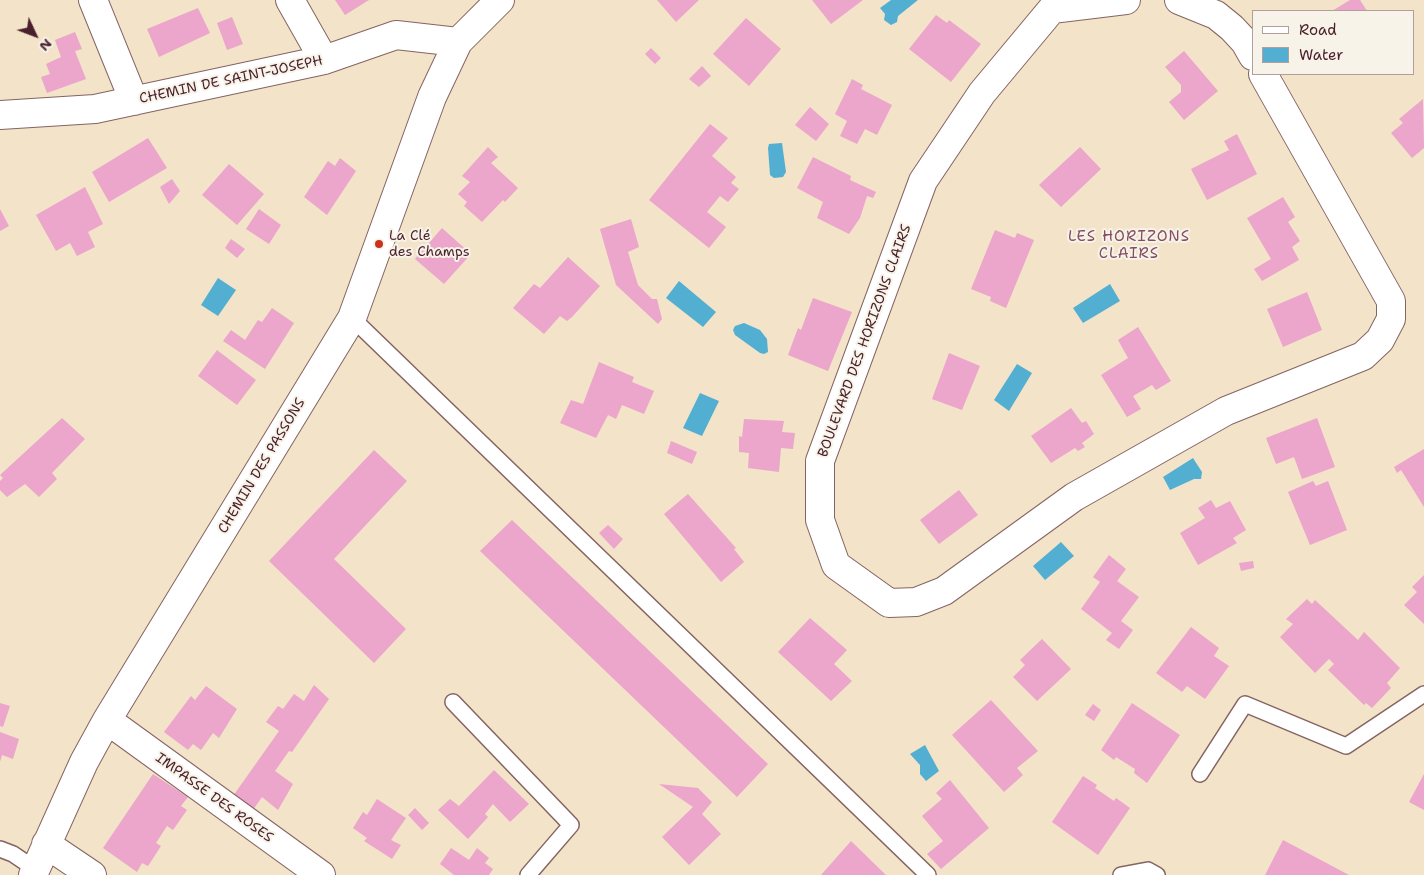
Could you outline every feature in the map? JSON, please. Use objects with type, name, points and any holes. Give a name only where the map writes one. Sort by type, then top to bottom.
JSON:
[{"type":"street","points":[[93,0],[134,101]]},
{"type":"street","points":[[290,0],[324,60]]},
{"type":"street","name":"CHEMIN DES PASSONS","points":[[38,873],[46,844],[84,762],[106,720],[352,318],[432,97],[458,42],[500,0]]},
{"type":"street","name":"BOULEVARD DES HORIZONS CLAIRS","points":[[1126,0],[1049,5],[982,93],[923,181],[820,461],[820,520],[836,565],[889,603],[916,602],[944,591],[1074,498],[1226,411],[1363,356],[1380,340],[1391,320],[1391,301],[1264,75]]},
{"type":"street","points":[[1179,0],[1216,15],[1245,42],[1252,54]]},
{"type":"street","name":"CHEMIN DE SAINT-JOSEPH","points":[[0,115],[95,109],[324,60],[396,35],[458,42]]},
{"type":"street","name":"IMPASSE DES ROSES","points":[[106,720],[322,875]]},
{"type":"street","points":[[46,844],[92,875]]},
{"type":"lane","points":[[352,318],[928,875]]},
{"type":"lane","points":[[1200,774],[1245,704],[1346,746],[1424,694]]},
{"type":"lane","points":[[453,702],[571,825],[528,875]]},
{"type":"lane","points":[[0,849],[13,854],[38,873]]},
{"type":"lane","points":[[1121,875],[1148,870],[1157,875]]},
{"type":"water","points":[[891,0],[918,0],[898,16],[897,22],[891,25],[884,20],[885,14],[880,8]]},
{"type":"water","points":[[782,143],[786,172],[783,177],[774,178],[770,175],[768,148],[769,144]]},
{"type":"water","points":[[218,278],[236,290],[218,316],[201,305]]},
{"type":"water","points":[[679,281],[716,312],[703,327],[666,298]]},
{"type":"water","points":[[1110,284],[1120,301],[1083,323],[1073,308]]},
{"type":"water","points":[[744,323],[760,330],[767,339],[768,352],[760,353],[735,335],[733,330],[735,326]]},
{"type":"water","points":[[1017,364],[1032,373],[1009,411],[994,400]]},
{"type":"water","points":[[700,393],[719,401],[702,436],[683,428]]},
{"type":"water","points":[[1193,458],[1202,472],[1201,479],[1194,479],[1170,490],[1163,477]]},
{"type":"water","points":[[1061,542],[1074,556],[1045,580],[1033,566]]},
{"type":"water","points":[[925,745],[939,771],[926,781],[920,774],[920,765],[910,754]]},
{"type":"building","points":[[335,0],[369,0],[345,15]]},
{"type":"building","points":[[657,0],[699,0],[676,22]]},
{"type":"building","points":[[812,0],[863,0],[831,24]]},
{"type":"building","points":[[1350,0],[1360,0],[1366,10],[1334,10]]},
{"type":"building","points":[[198,8],[210,33],[159,57],[147,29]]},
{"type":"building","points":[[936,15],[947,23],[949,20],[981,44],[951,82],[909,49]]},
{"type":"building","points":[[232,17],[243,44],[227,50],[217,23]]},
{"type":"building","points":[[746,18],[781,49],[749,86],[713,54]]},
{"type":"building","points":[[75,32],[82,49],[75,51],[86,79],[47,93],[41,77],[50,74],[46,64],[61,57],[55,40]]},
{"type":"building","points":[[651,48],[661,58],[655,64],[645,54]]},
{"type":"building","points":[[1184,51],[1218,91],[1184,120],[1169,102],[1181,92],[1181,85],[1165,67]]},
{"type":"building","points":[[702,66],[711,76],[699,87],[689,79]]},
{"type":"building","points":[[852,79],[863,85],[861,89],[892,105],[877,135],[865,129],[857,144],[840,136],[847,121],[835,114]]},
{"type":"building","points":[[1423,99],[1424,148],[1412,158],[1391,133],[1403,123],[1399,119]]},
{"type":"building","points":[[810,107],[829,124],[816,141],[795,125]]},
{"type":"building","points":[[710,124],[728,138],[712,156],[736,177],[731,183],[739,189],[728,202],[720,196],[707,212],[726,227],[709,248],[649,200]]},
{"type":"building","points":[[1237,134],[1257,174],[1207,200],[1191,169],[1229,150],[1224,141]]},
{"type":"building","points":[[148,138],[167,168],[109,202],[92,172]]},
{"type":"building","points":[[488,147],[498,157],[491,163],[518,188],[505,202],[503,200],[482,222],[464,206],[467,202],[458,194],[470,182],[462,176]]},
{"type":"building","points":[[1080,147],[1101,169],[1061,207],[1039,185]]},
{"type":"building","points":[[813,157],[851,176],[850,180],[876,192],[873,198],[867,196],[860,218],[849,234],[817,218],[823,202],[797,188]]},
{"type":"building","points":[[340,158],[356,171],[327,215],[304,197],[328,161],[335,166]]},
{"type":"building","points":[[229,164],[264,194],[237,225],[202,195]]},
{"type":"building","points":[[172,179],[180,191],[169,204],[160,187]]},
{"type":"building","points":[[85,187],[103,224],[88,232],[95,247],[77,256],[70,243],[56,251],[36,215]]},
{"type":"building","points":[[1283,197],[1295,217],[1288,222],[1300,241],[1292,247],[1299,260],[1262,281],[1254,269],[1271,259],[1247,218]]},
{"type":"building","points":[[0,209],[9,226],[0,231]]},
{"type":"building","points":[[259,209],[281,225],[269,244],[246,229]]},
{"type":"building","points":[[631,219],[639,247],[628,252],[638,285],[652,299],[657,299],[662,319],[658,324],[616,285],[600,229]]},
{"type":"building","points":[[442,228],[471,254],[444,284],[415,259]]},
{"type":"building","points":[[995,230],[1015,238],[1017,233],[1034,240],[1006,308],[990,301],[991,297],[971,289]]},
{"type":"building","points":[[231,239],[245,249],[237,258],[225,248]]},
{"type":"building","points":[[568,257],[600,286],[572,317],[567,321],[560,316],[544,334],[513,308],[534,284],[540,288]]},
{"type":"building","points":[[1307,292],[1322,330],[1283,347],[1267,309]]},
{"type":"building","points":[[813,298],[852,312],[828,371],[788,355],[798,328],[801,330]]},
{"type":"building","points":[[272,308],[294,323],[265,369],[223,341],[231,330],[245,340],[258,320],[262,322]]},
{"type":"building","points":[[1138,327],[1171,381],[1156,390],[1152,385],[1133,396],[1141,409],[1127,417],[1101,375],[1128,358],[1118,340]]},
{"type":"building","points":[[217,350],[256,380],[237,405],[198,376]]},
{"type":"building","points":[[949,353],[980,366],[962,410],[932,399]]},
{"type":"building","points":[[599,362],[634,377],[632,382],[654,391],[644,414],[622,405],[616,419],[608,415],[596,438],[560,423],[571,400],[583,404]]},
{"type":"building","points":[[1071,408],[1082,423],[1086,421],[1094,434],[1082,443],[1085,447],[1078,451],[1075,448],[1051,463],[1031,436]]},
{"type":"building","points":[[62,418],[85,439],[52,473],[57,479],[39,497],[25,484],[7,497],[0,490],[0,481],[3,478],[0,475]]},
{"type":"building","points":[[1317,418],[1335,467],[1302,479],[1294,457],[1276,464],[1266,438]]},
{"type":"building","points":[[744,419],[784,421],[782,432],[795,433],[793,449],[781,448],[779,472],[748,468],[749,453],[739,452],[739,436],[742,437]]},
{"type":"building","points":[[671,441],[697,452],[692,464],[667,453]]},
{"type":"building","points":[[1424,449],[1424,507],[1401,470],[1397,473],[1394,467]]},
{"type":"building","points":[[374,450],[407,481],[334,559],[406,629],[374,663],[269,561]]},
{"type":"building","points":[[1313,481],[1316,486],[1328,481],[1347,530],[1310,545],[1288,492]]},
{"type":"building","points":[[959,490],[978,515],[939,544],[920,520]]},
{"type":"building","points":[[688,494],[736,548],[734,549],[744,562],[721,582],[664,514]]},
{"type":"building","points":[[1211,500],[1216,508],[1230,501],[1246,530],[1233,538],[1237,543],[1198,565],[1180,533],[1205,518],[1198,508]]},
{"type":"building","points":[[512,520],[768,764],[737,797],[480,551]]},
{"type":"building","points":[[608,525],[623,539],[614,549],[599,533]]},
{"type":"building","points":[[1109,555],[1126,569],[1117,581],[1139,597],[1121,621],[1133,630],[1119,649],[1106,640],[1112,633],[1081,609],[1100,582],[1093,577]]},
{"type":"building","points":[[1253,561],[1254,568],[1241,571],[1239,563]]},
{"type":"building","points":[[1424,575],[1424,624],[1404,605],[1417,592],[1412,587]]},
{"type":"building","points":[[1307,599],[1312,604],[1315,600],[1358,640],[1364,632],[1400,668],[1387,683],[1391,688],[1372,708],[1366,703],[1364,705],[1328,670],[1334,664],[1329,659],[1315,673],[1280,637],[1293,624],[1286,619]]},
{"type":"building","points":[[810,618],[847,650],[834,664],[852,681],[831,701],[778,652]]},
{"type":"building","points":[[1191,627],[1219,648],[1214,656],[1229,666],[1205,699],[1187,686],[1182,692],[1156,673]]},
{"type":"building","points":[[1042,639],[1071,669],[1037,701],[1013,677],[1025,665],[1020,660]]},
{"type":"building","points":[[314,685],[329,699],[292,752],[289,751],[275,771],[293,784],[278,810],[262,797],[253,810],[233,796],[279,731],[266,722],[278,706],[283,709],[294,694],[304,701]]},
{"type":"building","points":[[206,686],[237,709],[219,738],[213,733],[201,750],[193,744],[188,750],[164,732],[191,696],[195,700]]},
{"type":"building","points":[[991,700],[1038,751],[1017,768],[1023,775],[1004,792],[952,735]]},
{"type":"building","points":[[0,703],[10,706],[3,727],[0,726]]},
{"type":"building","points":[[1132,703],[1180,735],[1147,783],[1134,773],[1135,769],[1116,757],[1114,760],[1101,750]]},
{"type":"building","points":[[1093,704],[1101,710],[1094,721],[1085,715]]},
{"type":"building","points":[[0,732],[19,739],[13,759],[2,755],[0,762]]},
{"type":"building","points":[[494,770],[529,804],[510,822],[493,804],[485,814],[488,817],[468,839],[438,810],[450,799],[459,806]]},
{"type":"building","points":[[153,774],[188,797],[181,806],[187,810],[173,830],[167,826],[156,843],[161,846],[148,866],[142,863],[137,872],[103,848]]},
{"type":"building","points":[[1424,774],[1424,810],[1409,802]]},
{"type":"building","points":[[1083,776],[1097,785],[1095,788],[1114,801],[1116,798],[1130,808],[1098,855],[1052,822]]},
{"type":"building","points":[[950,780],[989,828],[941,869],[927,854],[943,841],[922,816],[942,799],[936,793]]},
{"type":"building","points":[[659,784],[698,788],[712,802],[702,814],[721,834],[689,865],[662,837],[693,807]]},
{"type":"building","points":[[377,799],[406,818],[391,840],[401,845],[392,859],[364,841],[367,838],[353,828],[363,812],[367,815]]},
{"type":"building","points":[[415,808],[429,823],[422,830],[408,815]]},
{"type":"building","points":[[1283,840],[1349,875],[1265,875]]},
{"type":"building","points":[[851,841],[886,875],[821,875]]},
{"type":"building","points":[[451,848],[469,860],[477,848],[489,858],[485,863],[493,869],[489,875],[454,875],[440,864]]},
{"type":"place","name":"La Clé des Champs","points":[[379,244]]},
{"type":"district","name":"LES HORIZONS CLAIRS","points":[[1129,246]]}]
